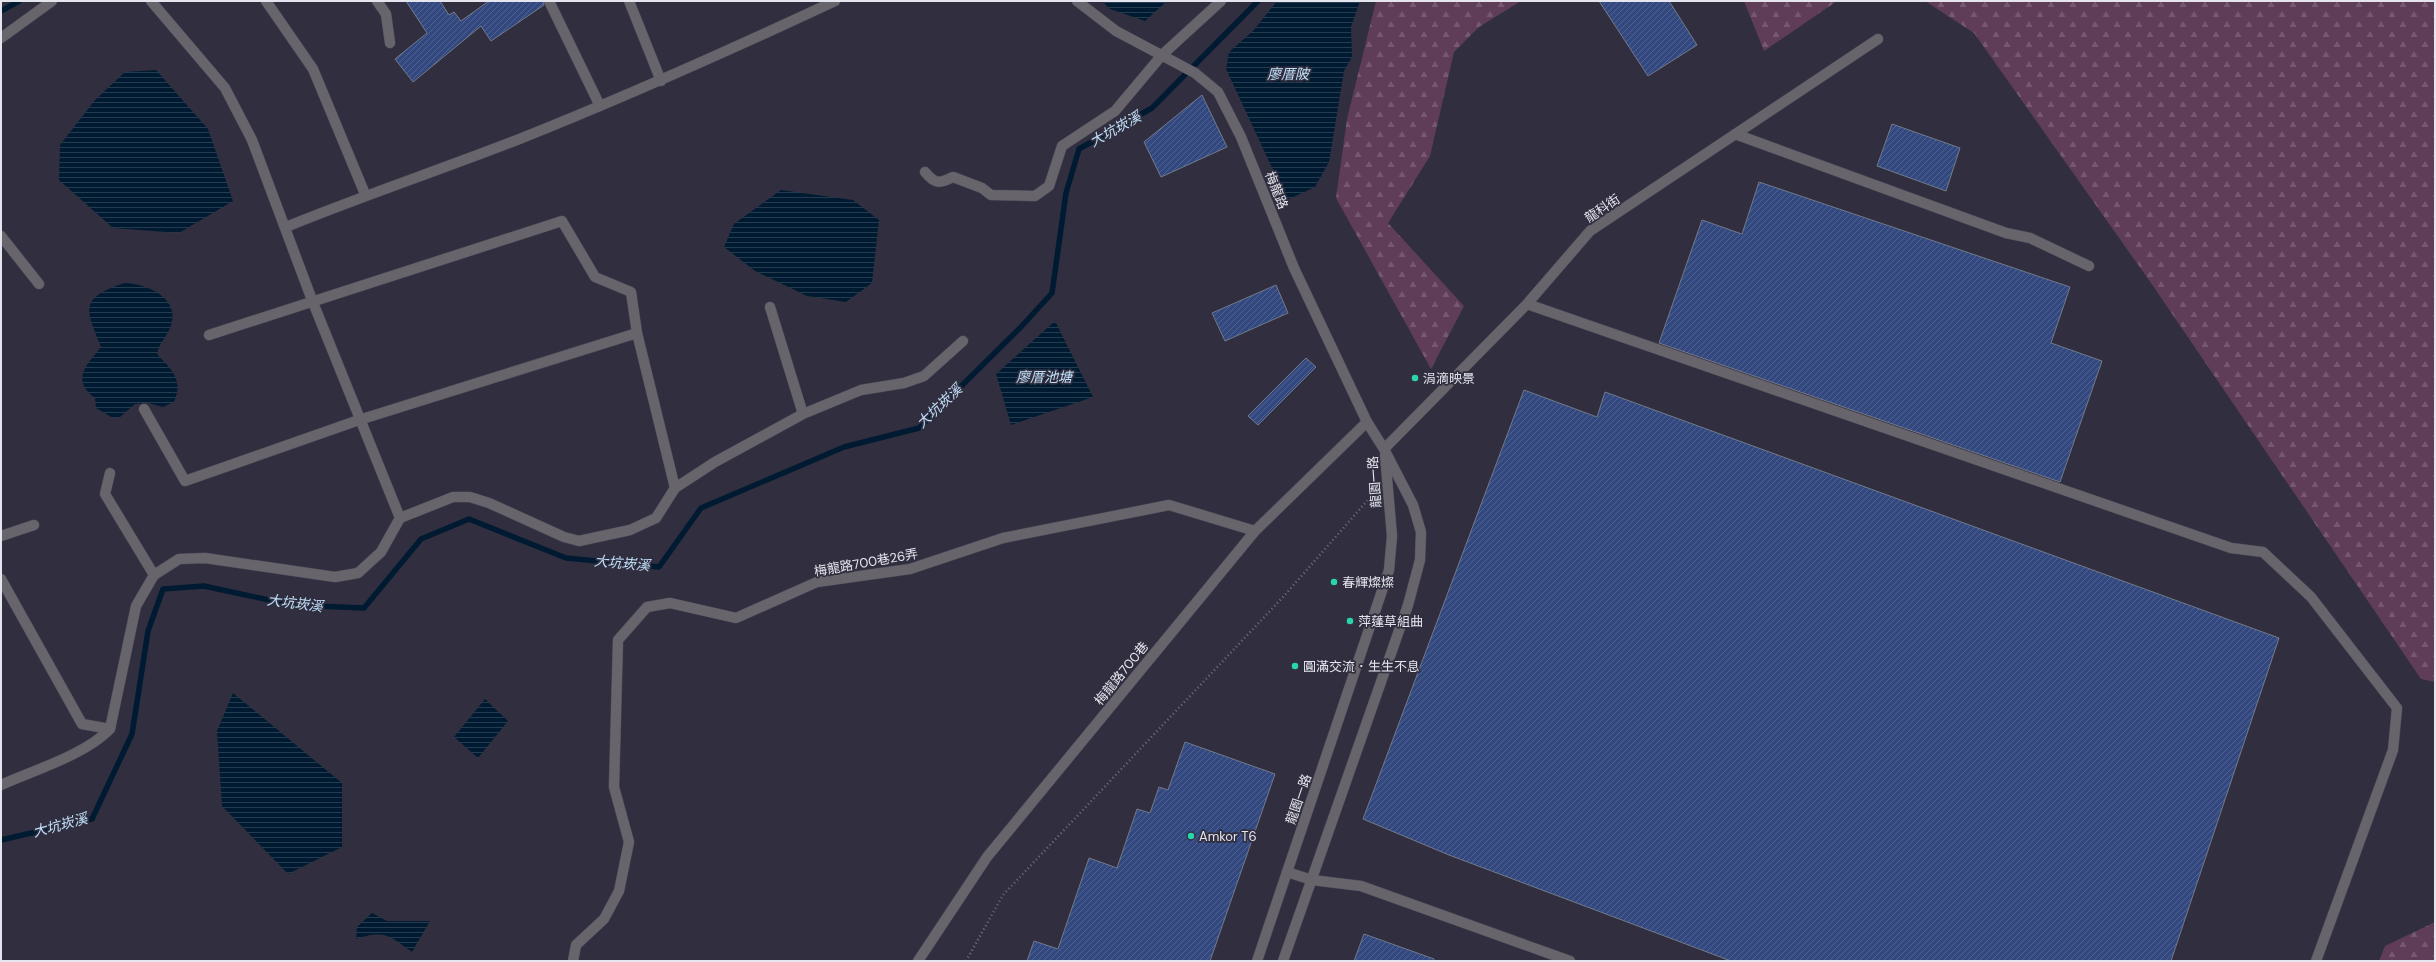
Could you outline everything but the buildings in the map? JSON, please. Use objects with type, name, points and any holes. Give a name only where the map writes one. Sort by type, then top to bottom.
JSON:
[{"type":"street","points":[[1,38],[52,1]]},
{"type":"street","points":[[151,1],[225,88],[252,140],[286,227],[312,300],[359,420],[400,518]]},
{"type":"street","points":[[266,1],[313,69],[365,194]]},
{"type":"street","points":[[377,1],[386,14],[390,43]]},
{"type":"street","points":[[549,1],[600,106]]},
{"type":"street","points":[[629,1],[661,81]]},
{"type":"street","points":[[286,227],[365,194],[516,140],[661,81],[835,1]]},
{"type":"street","name":"梅龍路","points":[[1077,1],[1116,31],[1196,73],[1218,92],[1241,137],[1294,268],[1368,422],[1384,449]]},
{"type":"street","points":[[925,172],[933,182],[940,183],[953,177],[982,188],[991,195],[1035,196],[1049,186],[1062,146],[1115,111],[1162,55],[1220,1]]},
{"type":"street","name":"龍科街","points":[[1384,449],[1527,304],[1590,231],[1878,39]]},
{"type":"street","points":[[1735,134],[2006,232],[2030,238],[2089,266]]},
{"type":"street","points":[[209,335],[312,300],[562,221],[595,277],[631,292],[637,333],[676,488]]},
{"type":"street","points":[[1,236],[39,284]]},
{"type":"street","points":[[1527,304],[2231,548],[2263,552],[2311,597],[2397,708],[2393,750],[2316,961]]},
{"type":"street","points":[[770,307],[802,414]]},
{"type":"street","points":[[144,409],[185,481],[359,420],[637,333]]},
{"type":"street","points":[[1,785],[83,748],[103,736],[110,729],[136,606],[154,575],[179,559],[205,558],[335,577],[358,573],[381,552],[400,518],[453,497],[470,497],[489,502],[564,537],[579,541],[630,530],[656,518],[676,488],[715,462],[802,414],[861,390],[904,383],[924,376],[963,341]]},
{"type":"street","name":"梅龍路700巷","points":[[918,961],[986,857],[1255,531],[1368,422]]},
{"type":"street","name":"龍園一路","points":[[1257,961],[1389,570],[1392,536],[1384,449]]},
{"type":"street","name":"龍園一路","points":[[1283,961],[1408,605],[1420,560],[1421,532],[1413,505],[1384,449]]},
{"type":"street","points":[[110,473],[105,494],[154,575]]},
{"type":"street","name":"梅龍路700巷26弄","points":[[573,961],[576,946],[604,919],[619,891],[628,842],[614,787],[618,640],[647,607],[670,603],[736,618],[817,582],[910,569],[1003,538],[1169,505],[1255,531]]},
{"type":"street","points":[[1,536],[34,525]]},
{"type":"street","points":[[1,579],[82,724],[110,729]]},
{"type":"street","points":[[1287,872],[1312,880],[1361,886],[1570,961]]},
{"type":"path","points":[[966,961],[1003,895],[1284,596],[1387,478]]},
{"type":"green space","points":[[1376,1],[1521,1],[1479,27],[1454,52],[1430,156],[1388,223],[1464,306],[1431,369],[1336,198],[1347,119]]},
{"type":"green space","points":[[1744,1],[1837,1],[1764,51]]},
{"type":"green space","points":[[1925,1],[2435,1],[2435,682],[2421,679],[2151,283],[1974,33]]},
{"type":"green space","points":[[2435,922],[2435,961],[2379,961],[2385,946]]},
{"type":"water","points":[[1102,1],[1167,1],[1145,21],[1110,9]]},
{"type":"water","name":"廖厝陂","points":[[1277,1],[1360,1],[1351,27],[1352,57],[1344,71],[1329,162],[1315,187],[1287,200],[1226,69],[1229,52],[1253,31]]},
{"type":"water","points":[[156,70],[208,129],[233,201],[179,233],[113,228],[59,180],[60,145],[95,100],[125,72]]},
{"type":"water","points":[[781,190],[853,200],[879,220],[872,283],[846,302],[807,296],[755,271],[724,247],[734,224]]},
{"type":"water","points":[[124,283],[141,285],[149,288],[164,298],[169,305],[172,312],[171,326],[157,354],[171,370],[177,381],[178,387],[174,402],[163,407],[148,403],[135,404],[120,417],[113,418],[96,408],[95,398],[83,385],[82,378],[86,366],[101,347],[90,314],[90,307],[93,300],[99,294]]},
{"type":"water","name":"廖厝池塘","points":[[1055,321],[1093,397],[1011,425],[996,374]]},
{"type":"water","points":[[233,693],[342,783],[342,847],[288,874],[222,806],[217,731]]},
{"type":"water","points":[[485,699],[508,721],[478,758],[454,737]]},
{"type":"water","points":[[372,913],[387,921],[430,921],[412,952],[392,938],[386,936],[373,935],[356,939],[357,927]]},
{"type":"waterway","points":[[1,11],[19,1]]},
{"type":"waterway","name":"大坑崁溪","points":[[1,840],[92,819],[132,734],[148,631],[163,589],[204,586],[292,605],[364,608],[421,539],[469,519],[566,558],[659,567],[701,508],[844,447],[919,428],[1020,328],[1052,293],[1066,193],[1079,149],[1152,108],[1258,1]]},
{"type":"place","name":"涓滴映景","points":[[1415,378]]},
{"type":"place","name":"春輝燦燦","points":[[1334,582]]},
{"type":"place","name":"萍蓬草組曲","points":[[1350,621]]},
{"type":"place","name":"圓滿交流．生生不息","points":[[1295,666]]},
{"type":"place","name":"Amkor T6","points":[[1191,836]]}]
